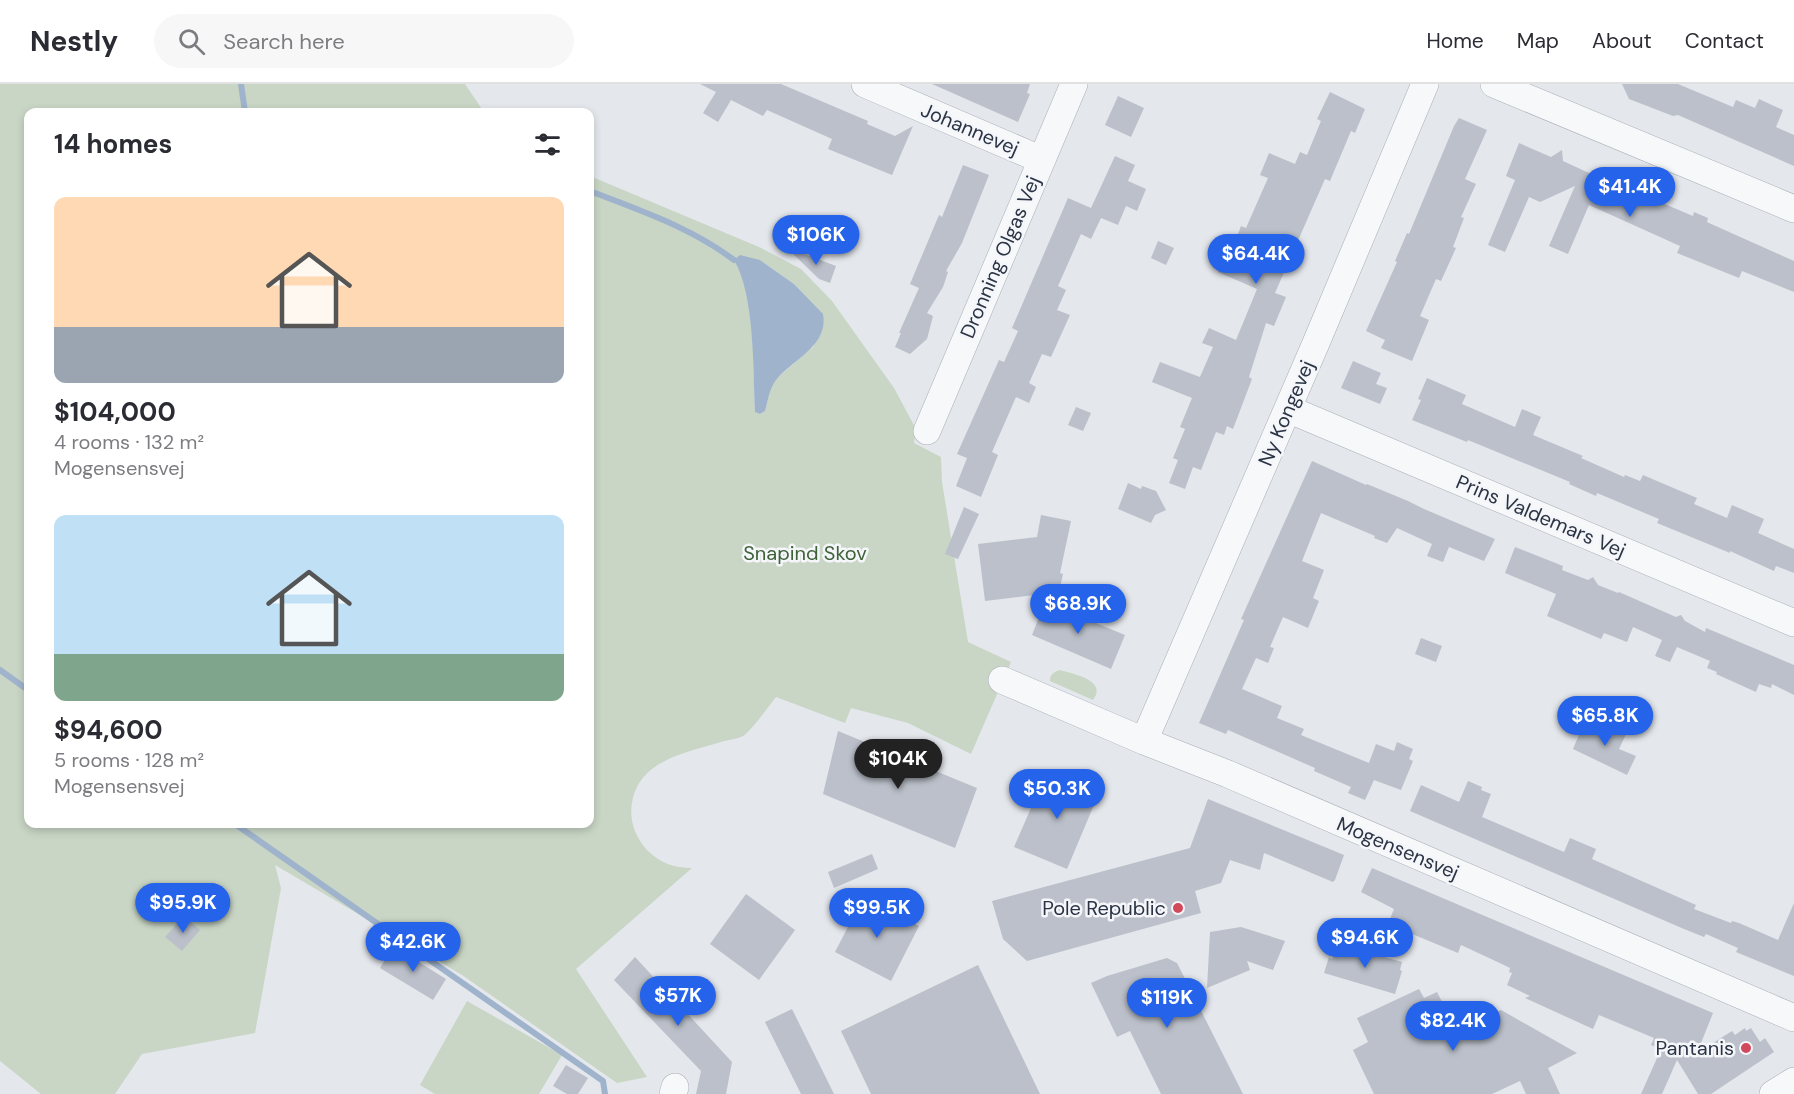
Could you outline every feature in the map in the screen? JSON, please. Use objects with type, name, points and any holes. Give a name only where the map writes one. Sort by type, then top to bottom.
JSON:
[{"type":"street","name":"Johannevej","points":[[864,84],[1042,160]]},
{"type":"street","name":"Dronning Olgas Vej","points":[[927,431],[1074,84]]},
{"type":"street","name":"Ny Kongevej","points":[[1144,741],[1288,409],[1425,84]]},
{"type":"street","points":[[1494,84],[1794,208]]},
{"type":"street","name":"Prins Valdemars Vej","points":[[1288,409],[1794,623]]},
{"type":"street","name":"Mogensensvej","points":[[1002,680],[1228,774],[1794,1018]]},
{"type":"street","points":[[1773,1094],[1794,1081]]},
{"type":"green space","name":"Snapind Skov","points":[[0,84],[465,84],[481,108],[24,108],[24,828],[594,828],[594,178],[759,247],[801,269],[832,301],[894,388],[916,429],[914,443],[941,457],[942,482],[968,642],[1011,662],[971,754],[908,723],[851,708],[845,723],[776,697],[743,736],[679,755],[654,768],[644,777],[636,788],[631,809],[632,822],[639,840],[652,855],[662,861],[673,866],[692,868],[576,969],[647,1077],[617,1083],[462,975],[275,865],[281,888],[255,1033],[142,1054],[115,1094],[41,1094],[0,1061]],"holes":[[[735,260],[760,260],[794,284],[822,314],[813,347],[777,378],[771,387],[765,411],[760,414],[755,412],[752,333],[747,293]]]},
{"type":"green space","points":[[1060,670],[1093,683],[1096,693],[1093,700],[1050,681],[1053,674]]},
{"type":"green space","points":[[467,1001],[562,1055],[539,1094],[435,1094],[420,1085]]},
{"type":"water","points":[[740,255],[760,260],[794,284],[823,314],[823,325],[815,344],[776,380],[770,391],[765,411],[760,414],[755,412],[752,334],[746,293],[734,260]]},
{"type":"building","points":[[700,84],[781,84],[868,121],[867,124],[895,136],[913,126],[892,175],[828,149],[832,139],[767,110],[763,116],[731,100],[718,122],[703,113],[716,92]]},
{"type":"building","points":[[932,84],[1030,84],[1027,93],[1030,94],[1018,122]]},
{"type":"building","points":[[1622,84],[1678,84],[1733,107],[1736,100],[1755,108],[1759,99],[1783,110],[1776,127],[1794,135],[1794,166],[1678,115],[1673,116],[1629,99]]},
{"type":"building","points":[[1330,92],[1365,109],[1355,133],[1351,131],[1330,181],[1325,179],[1275,293],[1286,297],[1274,326],[1266,323],[1249,377],[1252,379],[1233,429],[1227,426],[1224,435],[1216,432],[1201,470],[1193,467],[1185,489],[1169,483],[1178,460],[1173,458],[1185,429],[1180,427],[1192,398],[1152,382],[1160,362],[1200,377],[1213,347],[1202,343],[1209,328],[1236,340],[1257,289],[1218,272],[1229,249],[1232,250],[1241,226],[1246,228],[1268,178],[1260,175],[1269,153],[1295,164],[1300,152],[1307,155],[1321,121],[1317,119]]},
{"type":"building","points":[[1118,96],[1144,108],[1131,137],[1105,125]]},
{"type":"building","points":[[1459,118],[1487,130],[1465,179],[1476,184],[1461,217],[1464,218],[1453,247],[1456,248],[1441,281],[1436,279],[1420,316],[1429,320],[1412,361],[1381,348],[1385,340],[1366,331]]},
{"type":"building","points":[[1519,143],[1551,157],[1562,150],[1563,161],[1628,191],[1629,189],[1693,216],[1694,212],[1708,218],[1709,223],[1794,261],[1794,292],[1742,271],[1739,278],[1677,253],[1680,246],[1589,205],[1568,254],[1549,246],[1575,186],[1540,202],[1529,197],[1505,252],[1488,245],[1515,180],[1506,176]]},
{"type":"building","points":[[1115,156],[1135,165],[1128,181],[1146,189],[1137,211],[1126,206],[1118,225],[1101,218],[1091,239],[1081,234],[1058,286],[1066,290],[1057,310],[1070,315],[1051,357],[1042,354],[1029,383],[1036,387],[1029,403],[1016,397],[992,452],[998,455],[981,497],[956,486],[967,458],[957,454],[999,360],[1004,362],[1018,331],[1012,328],[1068,198],[1091,208]]},
{"type":"building","points":[[963,165],[989,175],[962,243],[946,271],[948,272],[943,287],[927,313],[933,316],[927,339],[910,354],[895,347],[919,288],[910,284],[939,215],[942,217]]},
{"type":"building","points":[[1158,241],[1174,248],[1166,265],[1151,258]]},
{"type":"building","points":[[786,247],[836,266],[830,283],[819,279]]},
{"type":"building","points":[[1353,361],[1381,373],[1376,384],[1387,388],[1380,404],[1341,388]]},
{"type":"building","points":[[1427,378],[1466,395],[1462,404],[1515,427],[1522,409],[1541,417],[1533,435],[1583,456],[1581,458],[1624,477],[1625,475],[1640,481],[1643,475],[1697,498],[1694,504],[1727,518],[1732,505],[1764,519],[1758,533],[1794,549],[1794,573],[1776,566],[1774,571],[1730,551],[1730,553],[1657,523],[1659,519],[1597,493],[1596,496],[1569,484],[1570,482],[1468,440],[1467,442],[1412,420]]},
{"type":"building","points":[[1076,407],[1091,413],[1083,431],[1068,425]]},
{"type":"building","points":[[1312,461],[1495,539],[1484,561],[1449,547],[1443,562],[1427,556],[1432,544],[1397,528],[1387,543],[1321,513],[1302,561],[1324,570],[1313,598],[1319,601],[1308,628],[1283,617],[1270,647],[1274,648],[1268,663],[1256,658],[1242,689],[1282,706],[1277,718],[1304,729],[1301,735],[1369,763],[1376,744],[1394,751],[1397,742],[1413,749],[1409,759],[1413,761],[1401,790],[1374,780],[1365,800],[1348,793],[1351,787],[1314,771],[1315,768],[1228,730],[1226,734],[1199,723],[1244,620],[1241,619]]},
{"type":"building","points":[[1128,483],[1141,489],[1142,486],[1156,491],[1166,510],[1155,515],[1151,523],[1118,509]]},
{"type":"building","points":[[964,507],[979,514],[958,559],[945,554]]},
{"type":"building","points":[[1041,515],[1071,521],[1060,573],[1063,574],[1059,592],[985,601],[978,544],[1037,537]]},
{"type":"building","points":[[1515,547],[1563,566],[1562,570],[1588,580],[1593,577],[1598,585],[1676,617],[1681,615],[1685,621],[1705,632],[1706,628],[1794,665],[1794,695],[1772,684],[1771,688],[1759,684],[1756,692],[1707,668],[1710,661],[1677,647],[1670,662],[1655,656],[1662,640],[1633,627],[1627,642],[1604,633],[1601,639],[1547,616],[1556,594],[1505,573]]},
{"type":"building","points":[[1045,602],[1125,635],[1111,669],[1032,635]]},
{"type":"building","points":[[1421,638],[1442,646],[1436,662],[1415,654]]},
{"type":"building","points":[[1590,724],[1608,731],[1611,725],[1627,732],[1619,749],[1636,756],[1627,775],[1573,749],[1583,725],[1589,727]]},
{"type":"building","points":[[838,731],[977,788],[955,848],[823,794]]},
{"type":"building","points":[[1047,771],[1099,793],[1067,869],[1014,847]]},
{"type":"building","points":[[1468,781],[1491,794],[1482,817],[1564,852],[1570,838],[1596,849],[1592,859],[1696,905],[1694,909],[1731,923],[1732,921],[1739,923],[1778,940],[1794,903],[1794,976],[1736,952],[1738,948],[1706,934],[1704,937],[1684,929],[1410,811],[1421,785],[1459,802]]},
{"type":"building","points":[[1208,799],[1344,855],[1335,880],[1333,882],[1264,853],[1260,870],[1230,860],[1221,883],[1195,891],[1201,913],[1027,961],[1003,939],[992,901],[1190,848]]},
{"type":"building","points":[[872,854],[878,869],[834,888],[828,872]]},
{"type":"building","points":[[1372,868],[1713,1013],[1697,1053],[1732,1031],[1735,1035],[1745,1028],[1746,1031],[1751,1028],[1760,1042],[1765,1038],[1774,1052],[1711,1094],[1698,1094],[1677,1060],[1662,1094],[1641,1094],[1661,1049],[1651,1045],[1654,1038],[1599,1015],[1593,1029],[1525,998],[1530,996],[1507,985],[1512,973],[1509,972],[1510,968],[1461,945],[1458,953],[1388,924],[1394,909],[1361,892]]},
{"type":"building","points":[[746,894],[795,930],[759,980],[710,944]]},
{"type":"building","points":[[863,898],[919,926],[891,981],[835,952]]},
{"type":"building","points":[[184,916],[200,930],[182,951],[165,937]]},
{"type":"building","points":[[1241,927],[1285,941],[1273,970],[1247,961],[1250,970],[1207,988],[1210,932]]},
{"type":"building","points":[[1339,944],[1402,962],[1400,970],[1402,971],[1395,994],[1324,973],[1329,957],[1332,959]]},
{"type":"building","points":[[393,946],[446,979],[433,1000],[380,968]]},
{"type":"building","points":[[635,957],[732,1062],[726,1094],[696,1094],[701,1071],[614,980]]},
{"type":"building","points":[[1167,958],[1177,963],[1243,1094],[1161,1094],[1130,1031],[1117,1037],[1091,983]]},
{"type":"building","points":[[978,965],[1040,1094],[871,1094],[841,1031]]},
{"type":"building","points":[[1419,989],[1424,998],[1437,992],[1454,1025],[1457,1024],[1460,1030],[1501,1010],[1577,1053],[1548,1068],[1560,1094],[1526,1094],[1520,1081],[1492,1094],[1374,1094],[1353,1050],[1368,1042],[1357,1018]]},
{"type":"building","points":[[792,1009],[834,1094],[801,1094],[765,1022]]},
{"type":"building","points":[[566,1065],[588,1078],[578,1094],[567,1094],[553,1086]]},
{"type":"waterway","points":[[241,84],[244,108]]},
{"type":"waterway","points":[[594,193],[683,229],[734,260]]},
{"type":"waterway","points":[[0,670],[24,687]]},
{"type":"waterway","points":[[241,828],[603,1081],[605,1094]]},
{"type":"place","name":"Pole Republic","points":[[1178,908]]},
{"type":"place","name":"Pantanis","points":[[1746,1048]]}]
